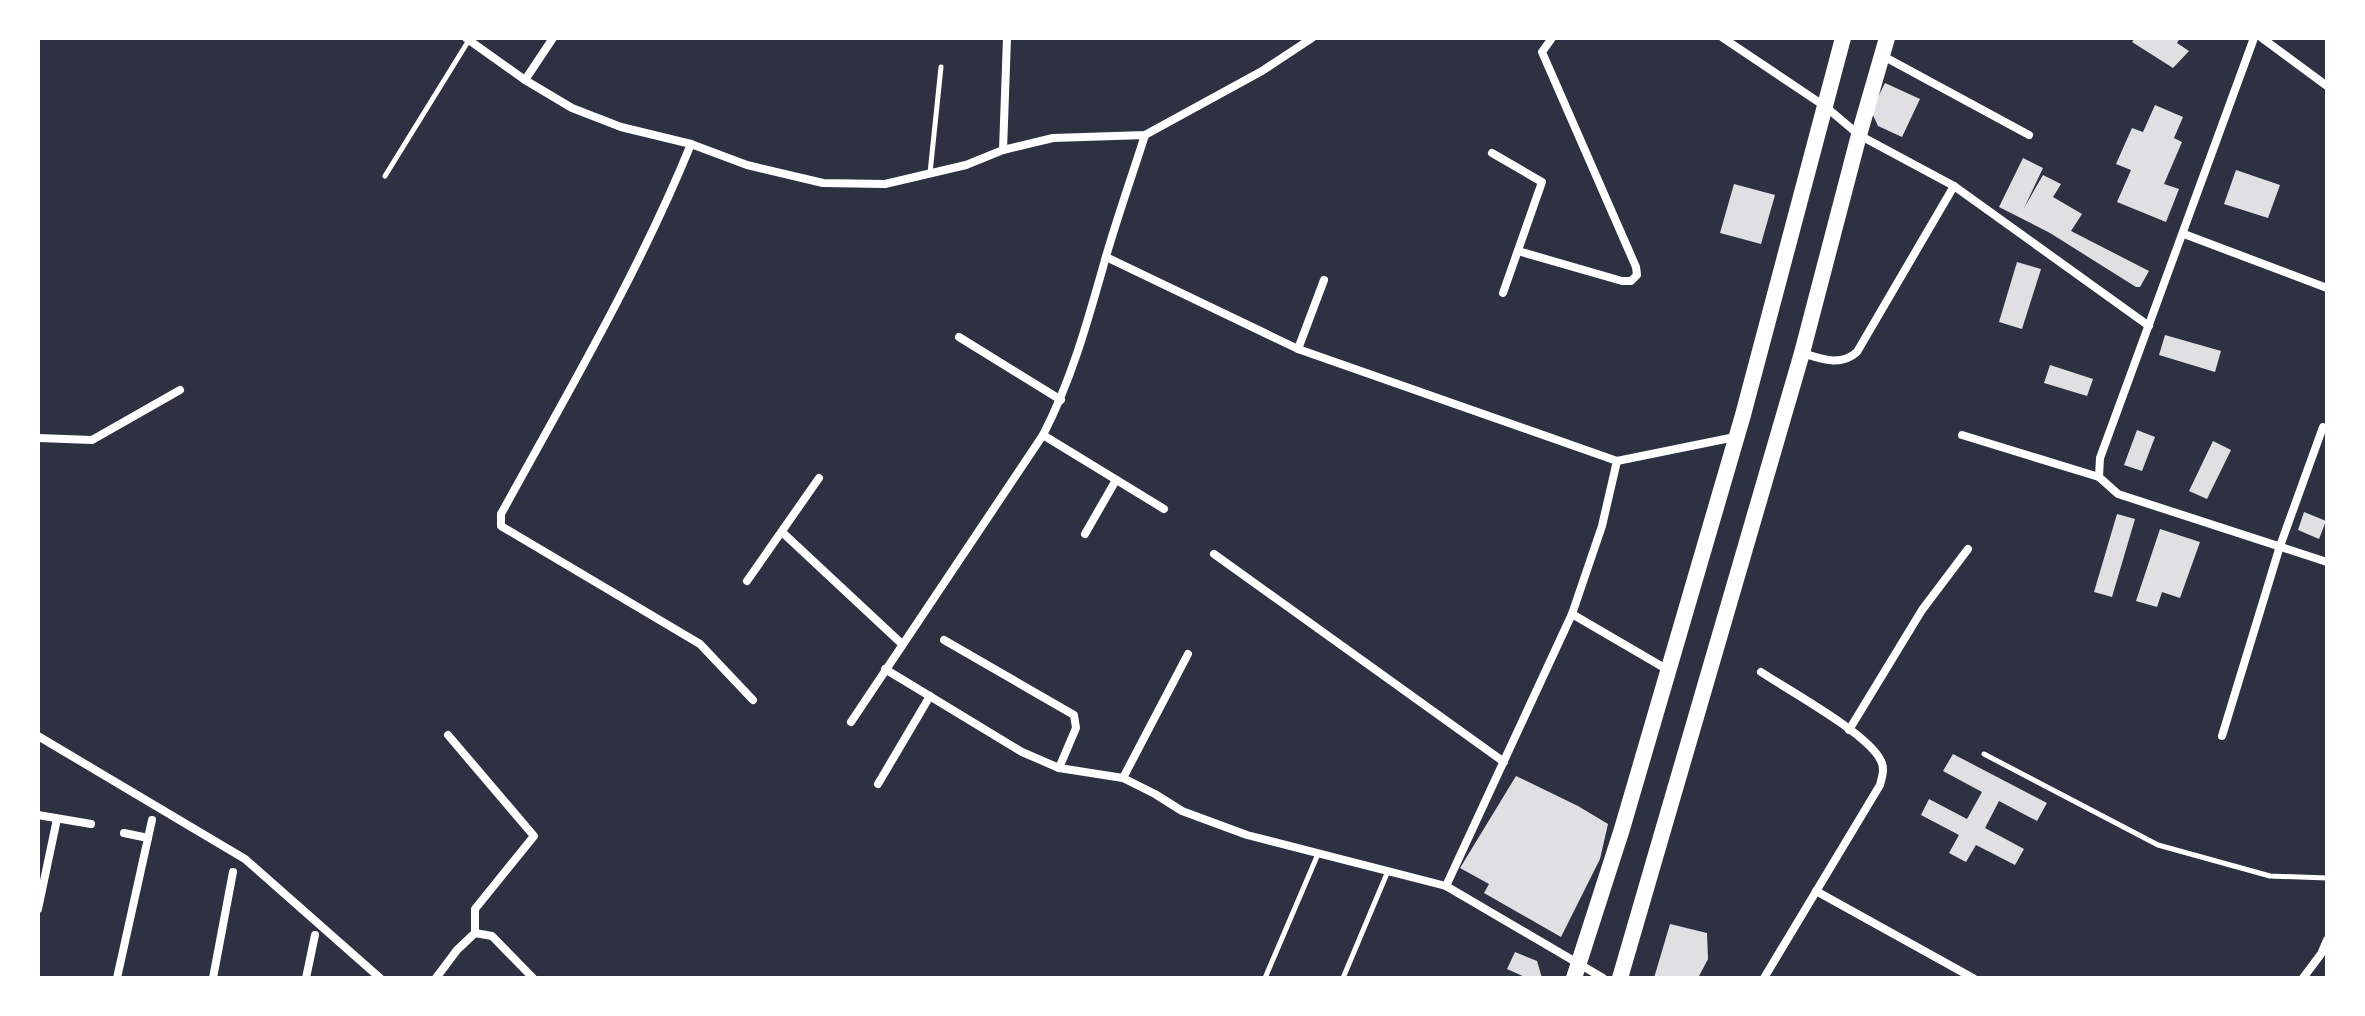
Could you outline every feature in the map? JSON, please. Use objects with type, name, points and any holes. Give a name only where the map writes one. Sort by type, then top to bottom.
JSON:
[{"type":"highway","points":[[1576,971],[1622,829],[1736,437],[1843,38]]},
{"type":"highway","points":[[1620,978],[1802,353],[1887,38]]},
{"type":"street","points":[[525,80],[553,38]]},
{"type":"street","points":[[1003,150],[1007,38]]},
{"type":"street","points":[[468,39],[525,80],[572,108],[621,127],[691,144],[747,165],[823,183],[885,184],[966,165],[1003,150],[1053,138],[1145,135],[1262,71],[1312,38]]},
{"type":"street","points":[[1518,251],[1622,281],[1631,281],[1637,275],[1542,52],[1552,38]]},
{"type":"street","points":[[1723,38],[1826,107],[1859,135],[1954,186],[2149,326]]},
{"type":"street","points":[[2099,477],[2100,458],[2254,38]]},
{"type":"street","points":[[2262,38],[2327,86]]},
{"type":"street","points":[[1883,56],[2029,135]]},
{"type":"street","points":[[851,722],[1043,435],[1061,400],[1086,332],[1145,135]]},
{"type":"street","points":[[691,144],[627,283],[501,514],[501,526],[508,533],[700,644],[753,700]]},
{"type":"street","points":[[1492,153],[1542,182],[1503,293]]},
{"type":"street","points":[[1802,353],[1838,361],[1857,352],[1954,186]]},
{"type":"street","points":[[2184,234],[2327,288]]},
{"type":"street","points":[[1106,257],[1298,349],[1617,461],[1736,437]]},
{"type":"street","points":[[1298,349],[1324,280]]},
{"type":"street","points":[[959,337],[1061,400]]},
{"type":"street","points":[[38,438],[92,440],[180,390]]},
{"type":"street","points":[[2222,736],[2280,546],[2323,427]]},
{"type":"street","points":[[1043,435],[1164,509]]},
{"type":"street","points":[[1962,435],[2099,477],[2118,494],[2327,562]]},
{"type":"street","points":[[1446,886],[1572,614],[1602,526],[1617,461]]},
{"type":"street","points":[[747,581],[819,478]]},
{"type":"street","points":[[1085,534],[1116,480]]},
{"type":"street","points":[[782,532],[902,644]]},
{"type":"street","points":[[1849,730],[1922,610],[1968,549]]},
{"type":"street","points":[[1214,554],[1504,762]]},
{"type":"street","points":[[1572,614],[1668,670]]},
{"type":"street","points":[[944,640],[1074,715],[1076,728],[1059,768]]},
{"type":"street","points":[[1123,778],[1188,654]]},
{"type":"street","points":[[885,669],[1022,752],[1059,768],[1123,778],[1182,811],[1247,835],[1446,886],[1576,971],[1603,978]]},
{"type":"street","points":[[1761,672],[1868,743],[1881,761],[1884,772],[1880,785],[1764,978]]},
{"type":"street","points":[[878,784],[930,696]]},
{"type":"street","points":[[436,978],[457,950],[475,933],[475,909],[534,836],[448,735]]},
{"type":"street","points":[[38,736],[245,859],[380,978]]},
{"type":"street","points":[[38,815],[91,824]]},
{"type":"street","points":[[38,909],[57,819]]},
{"type":"street","points":[[117,978],[152,820]]},
{"type":"street","points":[[124,833],[148,838]]},
{"type":"street","points":[[213,978],[233,872]]},
{"type":"street","points":[[1816,891],[1973,978]]},
{"type":"street","points":[[475,933],[492,936],[533,978]]},
{"type":"street","points":[[306,978],[315,935]]},
{"type":"street","points":[[2303,978],[2321,954],[2327,940]]},
{"type":"street","points":[[2321,954],[2327,963]]},
{"type":"lane","points":[[385,176],[468,39]]},
{"type":"lane","points":[[930,174],[941,67]]},
{"type":"lane","points":[[1984,754],[2158,845],[2270,876],[2327,878]]},
{"type":"lane","points":[[1265,978],[1319,852]]},
{"type":"lane","points":[[1343,978],[1388,870]]},
{"type":"building","points":[[2135,38],[2180,38],[2177,43],[2189,51],[2173,68],[2132,42]]},
{"type":"building","points":[[1885,83],[1920,99],[1902,137],[1878,126],[1871,111]]},
{"type":"building","points":[[2155,105],[2183,117],[2174,138],[2182,142],[2164,184],[2179,189],[2166,222],[2117,202],[2131,170],[2116,164],[2132,128],[2143,132]]},
{"type":"building","points":[[2023,158],[2043,168],[2024,208],[2043,175],[2061,184],[2053,197],[2082,214],[2071,231],[2149,271],[2140,287],[2050,233],[1999,207]]},
{"type":"building","points":[[2236,170],[2280,185],[2268,218],[2224,204]]},
{"type":"building","points":[[1734,184],[1775,195],[1761,244],[1720,233]]},
{"type":"building","points":[[2017,262],[2041,269],[2022,329],[1999,322]]},
{"type":"building","points":[[2165,335],[2221,351],[2215,372],[2159,355]]},
{"type":"building","points":[[2050,365],[2093,379],[2087,396],[2044,383]]},
{"type":"building","points":[[2137,430],[2155,437],[2142,471],[2124,465]]},
{"type":"building","points":[[2213,441],[2231,450],[2207,499],[2189,491]]},
{"type":"building","points":[[2304,512],[2326,521],[2319,539],[2298,530]]},
{"type":"building","points":[[2117,514],[2135,519],[2112,597],[2094,592]]},
{"type":"building","points":[[2160,529],[2200,542],[2180,598],[2162,592],[2157,607],[2136,601]]},
{"type":"building","points":[[1953,754],[2047,803],[2037,821],[1999,801],[1985,828],[2024,849],[2015,865],[1976,845],[1966,862],[1949,853],[1959,835],[1921,815],[1929,799],[1967,819],[1982,792],[1943,771]]},
{"type":"building","points":[[1516,776],[1608,824],[1600,859],[1561,937],[1484,893],[1489,884],[1460,868]]},
{"type":"building","points":[[1670,924],[1707,933],[1708,959],[1698,978],[1654,978]]},
{"type":"building","points":[[1515,952],[1537,961],[1542,978],[1527,978],[1507,969]]}]
